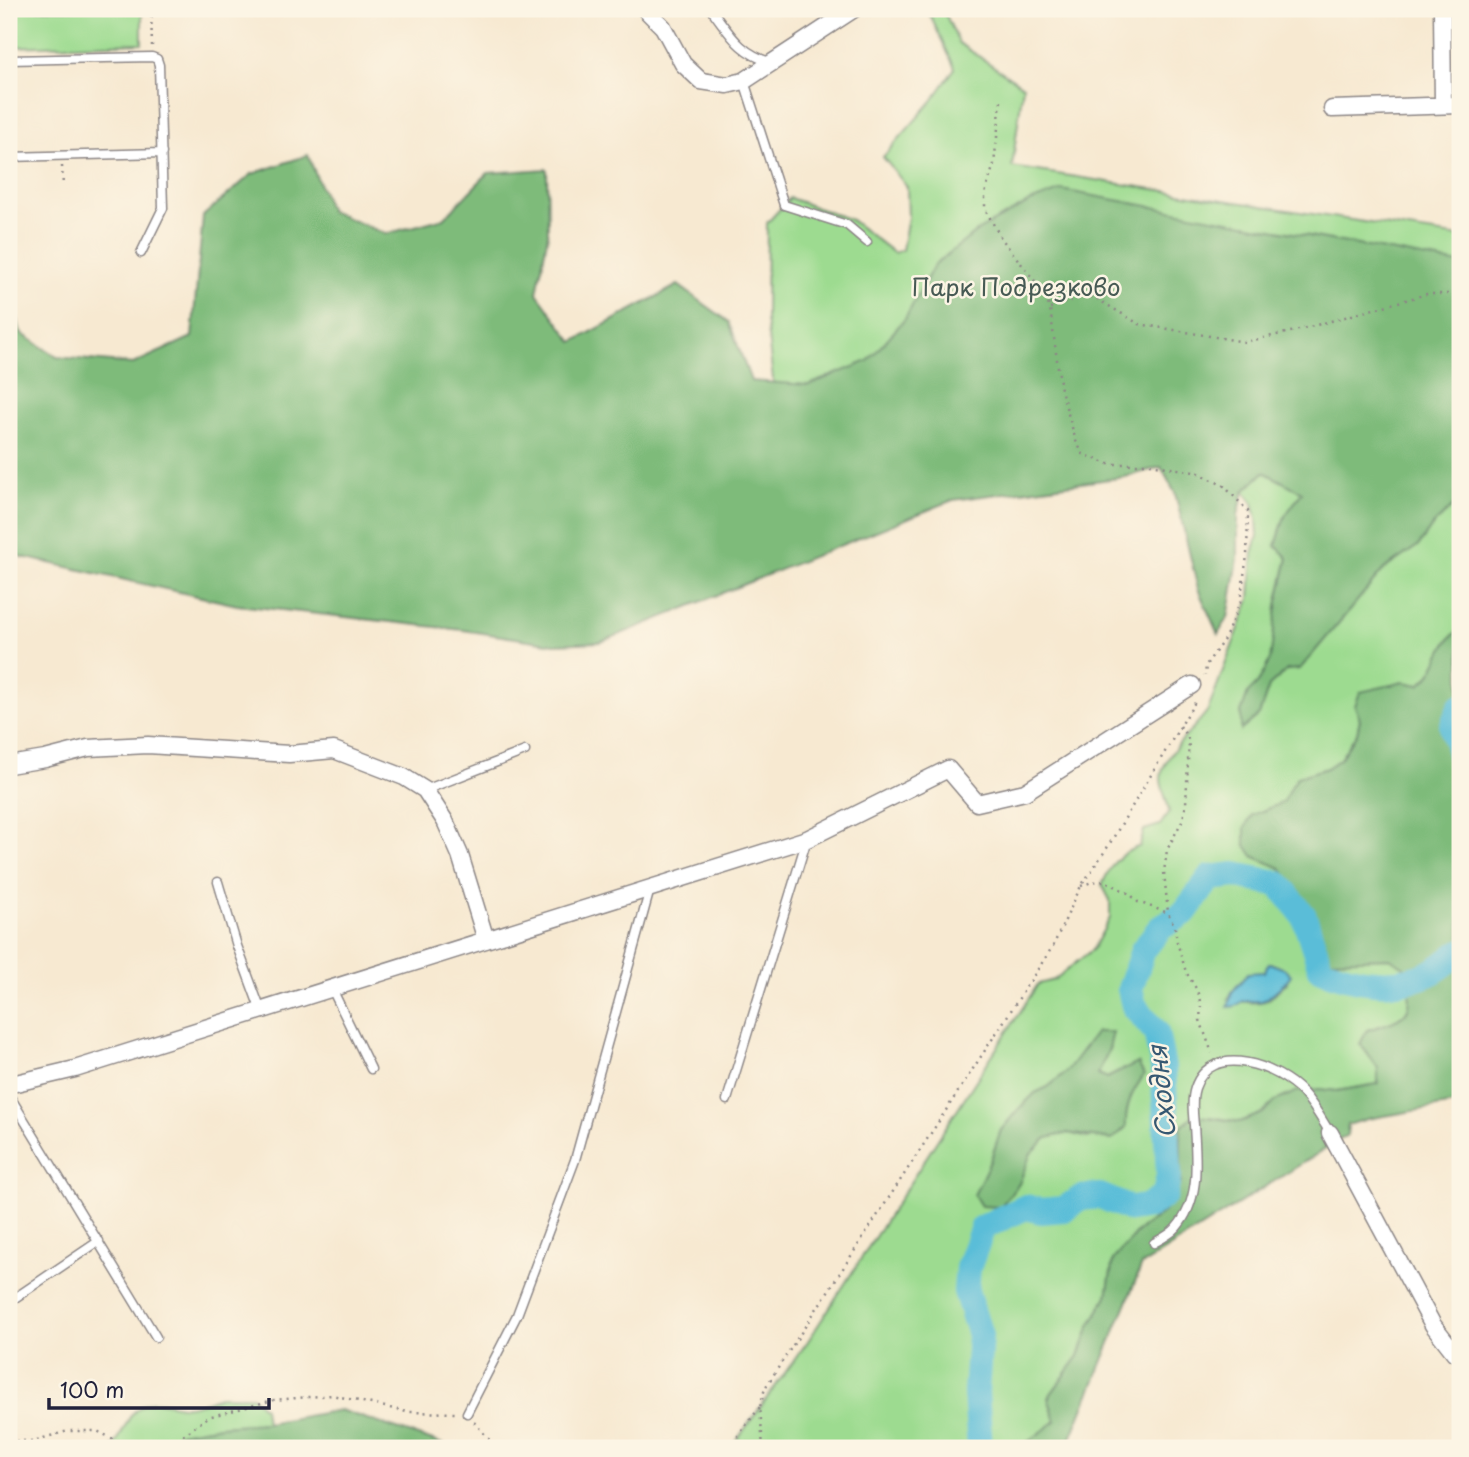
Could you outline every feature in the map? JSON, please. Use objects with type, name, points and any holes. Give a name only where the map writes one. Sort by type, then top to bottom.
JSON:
[{"type":"street","points":[[645,9],[663,27],[683,64],[701,81],[727,85],[744,81],[854,9]]},
{"type":"street","points":[[1442,9],[1443,106]]},
{"type":"street","points":[[1332,109],[1460,105]]},
{"type":"street","points":[[9,1082],[16,1083],[75,1069],[807,839],[948,769],[977,803],[1025,792],[1198,689]]},
{"type":"street","points":[[9,765],[88,748],[148,745],[289,754],[334,750],[404,777],[425,790],[445,821],[460,855],[486,940]]},
{"type":"street","points":[[1330,1133],[1433,1325],[1460,1356]]},
{"type":"lane","points":[[711,9],[741,48],[760,59],[772,62]]},
{"type":"lane","points":[[9,60],[157,59],[163,208],[141,253]]},
{"type":"lane","points":[[744,81],[784,205],[847,225],[867,242]]},
{"type":"lane","points":[[9,157],[162,153]]},
{"type":"lane","points":[[425,790],[524,751]]},
{"type":"lane","points":[[727,1100],[807,839]]},
{"type":"lane","points":[[218,882],[237,947],[261,1011]]},
{"type":"lane","points":[[467,1413],[517,1315],[575,1160],[650,889]]},
{"type":"lane","points":[[332,989],[371,1069]]},
{"type":"lane","points":[[1154,1243],[1175,1230],[1186,1214],[1195,1190],[1193,1108],[1195,1089],[1202,1074],[1217,1065],[1234,1061],[1259,1065],[1282,1075],[1303,1093],[1330,1133]]},
{"type":"lane","points":[[9,1095],[156,1337]]},
{"type":"lane","points":[[9,1302],[99,1241]]},
{"type":"path","points":[[151,9],[152,57]]},
{"type":"path","points":[[763,1448],[760,1407],[765,1388],[1053,946],[1081,886],[1107,848],[1180,726],[1206,665],[1225,638],[1240,602],[1247,556],[1248,511],[1240,500],[1224,486],[1199,473],[1151,464],[1108,464],[1083,454],[1076,441],[1061,390],[1050,308],[1038,285],[987,217],[985,209],[985,194],[994,164],[1001,101]]},
{"type":"path","points":[[62,170],[63,187]]},
{"type":"path","points":[[11,172],[11,189],[15,189]]},
{"type":"path","points":[[1050,308],[1076,299],[1094,297],[1139,324],[1245,342],[1295,331],[1427,294],[1460,294]]},
{"type":"path","points":[[1180,726],[1189,740],[1186,804],[1183,819],[1167,850],[1164,872],[1168,912],[1175,927],[1186,972],[1197,990],[1201,1005],[1200,1020],[1217,1065]]},
{"type":"path","points":[[1081,886],[1105,881],[1130,894],[1138,902],[1168,912]]},
{"type":"path","points":[[166,1448],[208,1417],[274,1400],[332,1395],[407,1412],[467,1413],[498,1448]]},
{"type":"path","points":[[729,1448],[760,1407]]},
{"type":"path","points":[[9,1441],[33,1441],[68,1431],[97,1432],[130,1447],[142,1448]]},
{"type":"shaded area","points":[[1080,9],[1246,9],[1232,13],[1135,18]]},
{"type":"green space","points":[[9,9],[142,9],[142,43],[9,47]]},
{"type":"green space","name":"Парк Подрезково","points":[[927,9],[943,9],[959,43],[1023,86],[1012,167],[1460,237],[1460,375],[778,423],[766,319],[767,223],[790,198],[851,220],[894,253],[902,250],[908,217],[907,187],[883,157],[932,101],[955,68]]},
{"type":"green space","points":[[308,155],[330,211],[386,234],[444,218],[488,173],[547,169],[548,234],[537,293],[573,342],[678,285],[729,322],[751,381],[809,385],[868,361],[905,319],[934,265],[980,229],[1030,202],[1062,190],[1460,264],[1460,500],[1433,525],[1419,545],[1384,569],[1300,669],[1287,670],[1269,686],[1259,715],[1241,730],[1241,713],[1248,693],[1258,683],[1270,660],[1278,601],[1288,558],[1276,546],[1285,516],[1302,492],[1264,472],[1244,491],[1238,515],[1238,559],[1228,618],[1218,634],[1198,589],[1175,493],[1161,467],[1125,477],[953,500],[601,642],[554,644],[463,630],[237,605],[9,554],[9,290],[21,333],[57,357],[133,364],[192,337],[203,216],[252,174]]},
{"type":"green space","points":[[1264,472],[1303,492],[1285,516],[1276,546],[1288,558],[1277,606],[1273,648],[1266,670],[1247,699],[1242,729],[1259,715],[1269,686],[1287,670],[1300,668],[1384,569],[1419,545],[1433,525],[1460,500],[1460,630],[1447,642],[1431,672],[1419,685],[1404,682],[1355,706],[1360,719],[1357,733],[1340,759],[1327,768],[1297,777],[1282,803],[1252,815],[1253,856],[1281,868],[1308,905],[1328,960],[1390,958],[1404,966],[1410,994],[1407,1011],[1393,1021],[1367,1030],[1378,1069],[1378,1084],[1337,1091],[1320,1089],[1275,1101],[1263,1113],[1240,1122],[1212,1117],[1181,1126],[1181,1183],[1163,1213],[1138,1231],[1113,1260],[1107,1296],[1090,1326],[1079,1356],[1048,1398],[1056,1421],[1022,1447],[1024,1448],[731,1448],[808,1341],[1038,984],[1054,980],[1093,949],[1110,918],[1110,900],[1102,885],[1112,866],[1121,856],[1140,846],[1144,830],[1160,825],[1169,812],[1161,783],[1162,770],[1172,752],[1208,710],[1250,599],[1253,553],[1258,536],[1253,503],[1244,491]],"holes":[[[1270,963],[1285,969],[1287,983],[1271,997],[1255,1003],[1228,999],[1243,980],[1264,972]],[[1109,1049],[1098,1073],[1107,1078],[1124,1069],[1144,1075],[1130,1096],[1125,1116],[1088,1138],[1068,1133],[1047,1138],[1031,1153],[991,1159],[1001,1130],[1035,1093],[1048,1087],[1066,1072]]]},
{"type":"green space","points":[[1460,630],[1460,1103],[1367,1119],[1348,1125],[1347,1135],[1142,1265],[1067,1448],[1021,1447],[1056,1421],[1048,1398],[1079,1356],[1090,1326],[1107,1296],[1113,1260],[1138,1231],[1163,1213],[1181,1183],[1181,1127],[1193,1115],[1240,1122],[1263,1113],[1275,1101],[1298,1091],[1337,1091],[1378,1084],[1378,1068],[1360,1044],[1367,1030],[1393,1021],[1407,1011],[1410,994],[1404,967],[1390,958],[1328,960],[1308,905],[1281,868],[1253,856],[1245,844],[1245,828],[1252,815],[1282,803],[1297,777],[1327,768],[1340,759],[1357,733],[1360,719],[1355,706],[1360,692],[1404,682],[1419,685],[1431,672],[1447,642]]},
{"type":"green space","points":[[1096,1032],[1113,1032],[1098,1074],[1107,1078],[1138,1063],[1144,1075],[1130,1100],[1126,1127],[1112,1140],[1068,1133],[1047,1138],[1031,1153],[1019,1184],[1000,1207],[981,1206],[974,1195],[1001,1130],[1035,1093],[1048,1087],[1066,1072]]},
{"type":"green space","points":[[220,1396],[252,1396],[264,1408],[266,1423],[220,1426],[180,1433],[154,1448],[112,1448],[131,1415],[142,1405],[162,1402],[188,1406]]},
{"type":"green space","points":[[340,1410],[454,1448],[154,1448],[180,1433],[220,1426],[266,1423]]},
{"type":"water","points":[[1269,963],[1285,969],[1291,975],[1287,981],[1264,1000],[1243,1001],[1228,1007],[1232,992],[1248,973],[1264,972]]},
{"type":"waterway","name":"Сходня","points":[[1460,707],[1452,727],[1460,755]]},
{"type":"waterway","name":"Сходня","points":[[980,1448],[976,1392],[980,1335],[966,1291],[968,1268],[983,1227],[1026,1207],[1041,1211],[1064,1209],[1081,1198],[1100,1196],[1131,1209],[1150,1206],[1165,1194],[1169,1175],[1163,1067],[1156,1032],[1134,1006],[1130,989],[1143,950],[1160,928],[1184,913],[1210,878],[1235,875],[1279,884],[1304,916],[1321,969],[1334,974],[1374,982],[1415,979],[1441,967],[1460,952]]}]
